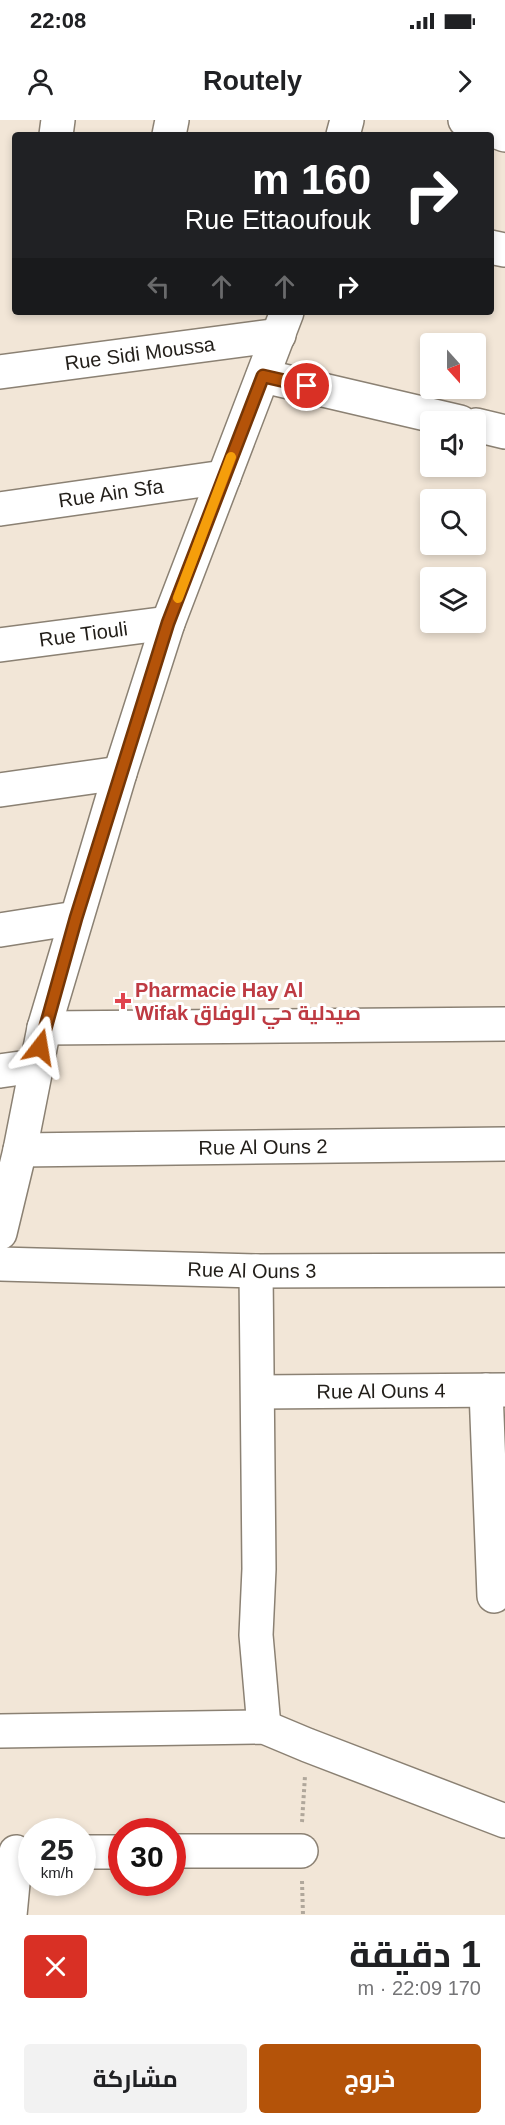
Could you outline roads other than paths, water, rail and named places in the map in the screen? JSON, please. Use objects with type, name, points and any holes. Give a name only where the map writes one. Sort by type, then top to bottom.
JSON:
[{"type":"street","points":[[465,120],[505,135]]},
{"type":"street","points":[[0,1233],[5,1194],[20,1150],[44,1028],[120,773],[168,623],[283,324]]},
{"type":"street","name":"Rue Sidi Moussa","points":[[0,372],[283,324]]},
{"type":"street","points":[[263,376],[420,413]]},
{"type":"street","points":[[486,427],[505,432]]},
{"type":"street","name":"Rue Ain Sfa","points":[[0,509],[224,477]]},
{"type":"street","name":"Rue Tiouli","points":[[0,645],[168,623]]},
{"type":"street","points":[[0,790],[120,773]]},
{"type":"street","points":[[0,930],[76,918]]},
{"type":"street","points":[[44,1028],[505,1024]]},
{"type":"street","points":[[0,1071],[35,1066]]},
{"type":"street","name":"Rue Al Ouns 2","points":[[20,1150],[505,1144]]},
{"type":"street","name":"Rue Al Ouns 3","points":[[0,1264],[256,1271],[505,1270]]},
{"type":"street","points":[[256,1271],[259,1569],[256,1635],[264,1727]]},
{"type":"street","points":[[494,1596],[496,1390]]},
{"type":"street","name":"Rue Al Ouns 4","points":[[258,1392],[496,1390]]},
{"type":"street","points":[[0,1731],[264,1727],[505,1821]]},
{"type":"street","points":[[186,1851],[301,1851]]},
{"type":"street","points":[[10,1915],[16,1852]]},
{"type":"place","name":"Pharmacie Hay Al Wifak صيدلية حي الوفاق","points":[[123,1001]]}]
